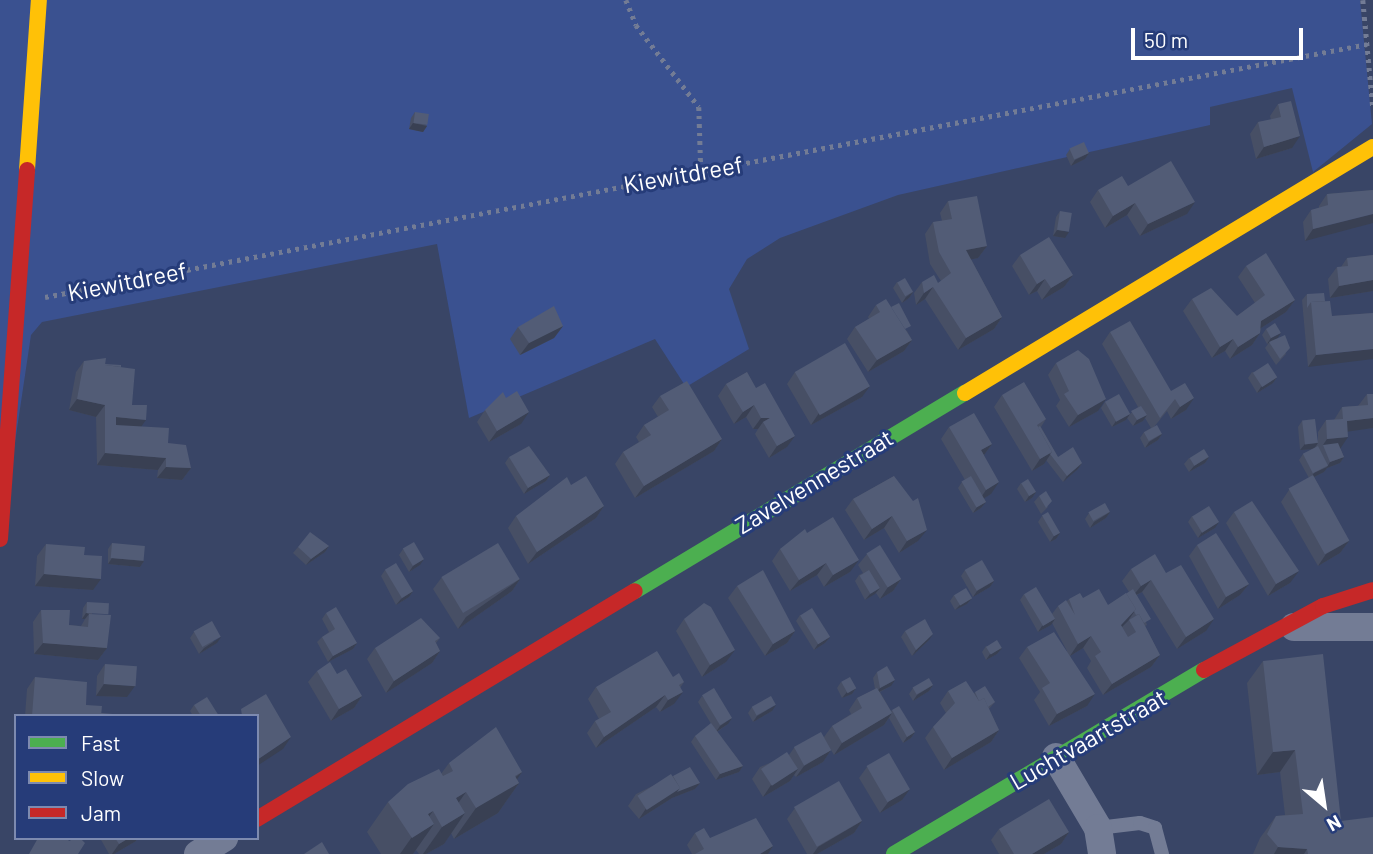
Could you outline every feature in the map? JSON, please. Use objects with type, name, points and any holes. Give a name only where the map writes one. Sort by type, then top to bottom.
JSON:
[{"type":"street","points":[[0,539],[8,304],[39,0]]},
{"type":"street","name":"Zavelvennestraat","points":[[259,818],[1373,147]]},
{"type":"street","name":"Luchtvaartstraat","points":[[894,854],[1056,757],[1284,628],[1373,590]]},
{"type":"street","name":"Luchtvaartstraat","points":[[1284,628],[1373,627]]},
{"type":"street","points":[[1056,757],[1100,841]]},
{"type":"street","points":[[198,854],[221,840]]},
{"type":"lane","points":[[1100,841],[1140,823],[1155,828],[1162,854]]},
{"type":"path","points":[[626,0],[636,24],[699,107],[701,171]]},
{"type":"path","points":[[1363,0],[1373,107]]},
{"type":"path","name":"Kiewitdreef","points":[[8,304],[1367,44]]},
{"type":"shaded area","points":[[0,0],[1360,0],[1372,124],[1313,172],[1292,88],[1210,107],[1210,125],[898,195],[780,238],[747,259],[729,289],[749,349],[686,387],[655,339],[469,418],[437,244],[42,322],[31,335],[0,543]]},
{"type":"building","points":[[1291,101],[1300,136],[1264,147],[1258,122],[1281,117],[1278,104]]},
{"type":"building","points":[[415,112],[429,114],[427,125],[413,123]]},
{"type":"building","points":[[1084,142],[1089,153],[1074,159],[1069,149]]},
{"type":"building","points":[[1171,161],[1195,202],[1148,224],[1135,203],[1113,216],[1098,190],[1122,176],[1128,186]]},
{"type":"building","points":[[1373,190],[1373,214],[1313,229],[1311,210],[1328,205],[1327,194]]},
{"type":"building","points":[[977,196],[987,246],[966,250],[1002,317],[966,338],[933,287],[924,293],[922,282],[934,275],[938,283],[951,273],[939,252],[933,222],[952,219],[948,201]]},
{"type":"building","points":[[1060,211],[1072,213],[1069,232],[1057,230]]},
{"type":"building","points":[[1049,237],[1073,275],[1051,288],[1045,279],[1037,284],[1020,255]]},
{"type":"building","points":[[1266,253],[1295,300],[1261,321],[1260,333],[1238,347],[1233,339],[1220,347],[1192,299],[1211,288],[1237,316],[1265,295],[1246,266]]},
{"type":"building","points":[[1373,255],[1373,280],[1339,286],[1337,267],[1348,266],[1347,258]]},
{"type":"building","points":[[905,278],[913,292],[905,296],[897,282]]},
{"type":"building","points":[[1324,293],[1325,301],[1311,302],[1307,308],[1307,294]]},
{"type":"building","points":[[886,299],[912,340],[877,360],[855,327],[880,312],[876,305]]},
{"type":"building","points":[[1330,301],[1332,316],[1373,313],[1373,349],[1316,355],[1311,302]]},
{"type":"building","points":[[899,303],[911,326],[905,329],[891,307]]},
{"type":"building","points":[[554,306],[563,326],[529,343],[518,327]]},
{"type":"building","points":[[1130,321],[1171,391],[1185,383],[1194,398],[1180,407],[1175,399],[1160,418],[1110,332]]},
{"type":"building","points":[[1275,323],[1281,333],[1271,338],[1266,329]]},
{"type":"building","points":[[1285,335],[1290,348],[1280,359],[1269,342]]},
{"type":"building","points":[[845,343],[870,386],[820,415],[795,372]]},
{"type":"building","points":[[1078,350],[1089,359],[1106,399],[1078,415],[1064,394],[1069,391],[1056,363]]},
{"type":"building","points":[[106,358],[105,365],[135,369],[132,405],[147,405],[146,420],[116,417],[116,425],[169,428],[168,443],[186,445],[191,468],[166,467],[166,458],[105,453],[105,405],[77,399],[84,361]]},
{"type":"building","points":[[1268,363],[1277,377],[1262,387],[1253,373]]},
{"type":"building","points":[[747,372],[756,388],[765,383],[795,436],[777,446],[763,422],[770,418],[761,418],[754,405],[743,412],[726,384]]},
{"type":"building","points":[[687,381],[722,439],[644,486],[623,452],[651,435],[644,425],[669,410],[660,396]]},
{"type":"building","points":[[1024,382],[1046,419],[1037,425],[1052,452],[1040,459],[1002,395]]},
{"type":"building","points":[[517,391],[529,412],[497,431],[485,410],[503,392],[506,398]]},
{"type":"building","points":[[1119,394],[1130,414],[1116,422],[1105,402]]},
{"type":"building","points":[[1367,394],[1373,394],[1373,418],[1347,421],[1348,437],[1327,439],[1326,420],[1343,419],[1342,407],[1368,405]]},
{"type":"building","points":[[1141,406],[1147,415],[1137,420],[1131,411]]},
{"type":"building","points":[[974,413],[992,444],[981,450],[999,482],[986,490],[949,427]]},
{"type":"building","points":[[1315,419],[1318,443],[1305,444],[1302,421]]},
{"type":"building","points":[[1157,425],[1162,434],[1149,441],[1144,432]]},
{"type":"building","points":[[1040,426],[1058,457],[1073,447],[1082,463],[1067,476],[1050,454],[1052,452],[1038,427]]},
{"type":"building","points":[[1338,443],[1344,457],[1330,462],[1323,445]]},
{"type":"building","points":[[529,446],[550,475],[528,488],[509,457]]},
{"type":"building","points":[[1318,446],[1328,466],[1313,473],[1303,454]]},
{"type":"building","points":[[1204,449],[1209,457],[1194,466],[1190,458]]},
{"type":"building","points":[[1313,475],[1349,541],[1325,554],[1289,489]]},
{"type":"building","points":[[586,476],[604,506],[537,552],[516,516],[567,477],[571,485]]},
{"type":"building","points":[[894,476],[913,501],[918,498],[927,530],[907,541],[892,516],[872,529],[853,499]]},
{"type":"building","points":[[971,476],[986,502],[976,507],[961,482]]},
{"type":"building","points":[[1028,479],[1036,492],[1029,496],[1021,483]]},
{"type":"building","points":[[1046,491],[1052,501],[1046,508],[1039,496]]},
{"type":"building","points":[[1252,501],[1299,571],[1276,584],[1234,512]]},
{"type":"building","points":[[1105,503],[1110,512],[1093,521],[1088,512]]},
{"type":"building","points":[[1209,506],[1219,522],[1202,533],[1192,517]]},
{"type":"building","points":[[1048,512],[1060,533],[1054,536],[1042,516]]},
{"type":"building","points":[[833,517],[859,560],[833,575],[826,563],[799,580],[780,549],[805,529],[807,533]]},
{"type":"building","points":[[310,532],[329,546],[311,559],[298,547]]},
{"type":"building","points":[[1216,533],[1249,584],[1226,597],[1197,545]]},
{"type":"building","points":[[414,542],[424,559],[413,566],[403,548]]},
{"type":"building","points":[[112,543],[145,546],[144,561],[111,558]]},
{"type":"building","points":[[498,543],[520,579],[463,613],[441,577]]},
{"type":"building","points":[[46,544],[85,547],[84,555],[102,556],[101,579],[44,574]]},
{"type":"building","points":[[880,545],[901,579],[888,587],[866,553]]},
{"type":"building","points":[[1155,554],[1166,573],[1181,565],[1214,619],[1186,637],[1151,580],[1141,586],[1131,569]]},
{"type":"building","points":[[982,560],[994,581],[977,591],[965,570]]},
{"type":"building","points":[[396,563],[413,591],[402,598],[385,570]]},
{"type":"building","points":[[763,570],[795,631],[773,644],[737,586]]},
{"type":"building","points":[[869,570],[880,588],[870,594],[860,576]]},
{"type":"building","points":[[1036,587],[1055,619],[1043,626],[1024,594]]},
{"type":"building","points":[[966,588],[972,598],[960,605],[954,595]]},
{"type":"building","points":[[1099,589],[1108,605],[1126,593],[1136,609],[1121,625],[1128,637],[1136,632],[1129,620],[1139,614],[1160,655],[1112,684],[1095,656],[1101,652],[1091,636],[1078,644],[1058,606],[1066,600],[1075,615],[1069,599],[1080,593],[1083,598]]},
{"type":"building","points":[[1133,589],[1151,619],[1144,623],[1139,614],[1136,615],[1136,609],[1126,593]]},
{"type":"building","points":[[87,602],[109,603],[108,614],[86,613]]},
{"type":"building","points":[[704,603],[711,607],[735,650],[710,665],[684,619]]},
{"type":"building","points":[[336,607],[357,643],[333,656],[322,637],[335,629],[326,613]]},
{"type":"building","points":[[812,608],[830,637],[818,644],[800,615]]},
{"type":"building","points":[[41,610],[70,610],[69,625],[88,627],[89,614],[111,615],[107,648],[43,643]]},
{"type":"building","points":[[421,618],[440,638],[435,641],[440,651],[394,681],[375,648]]},
{"type":"building","points":[[925,619],[933,634],[916,650],[905,631]]},
{"type":"building","points":[[212,621],[221,637],[202,647],[194,631]]},
{"type":"building","points":[[1054,632],[1095,694],[1057,714],[1042,688],[1050,683],[1027,647]]},
{"type":"building","points":[[997,640],[1002,648],[991,655],[986,647]]},
{"type":"building","points":[[657,651],[673,677],[679,673],[684,682],[679,685],[683,692],[668,700],[665,695],[604,737],[595,721],[611,712],[596,687]]},
{"type":"building","points":[[1323,654],[1341,821],[1373,817],[1373,854],[1308,854],[1307,849],[1278,847],[1267,834],[1276,816],[1303,814],[1295,750],[1273,752],[1263,661]]},
{"type":"building","points":[[330,662],[337,674],[346,669],[362,696],[339,709],[317,671]]},
{"type":"building","points":[[105,664],[137,666],[136,686],[104,684]]},
{"type":"building","points":[[887,666],[895,680],[880,688],[877,672]]},
{"type":"building","points":[[35,677],[87,682],[86,705],[102,706],[101,714],[32,714]]},
{"type":"building","points":[[850,677],[856,688],[848,693],[841,682]]},
{"type":"building","points":[[929,678],[933,685],[917,694],[913,688]]},
{"type":"building","points":[[966,681],[979,701],[984,698],[999,730],[952,758],[933,727],[955,703],[948,691]]},
{"type":"building","points":[[985,686],[995,702],[988,707],[984,698],[979,701],[975,692]]},
{"type":"building","points":[[714,688],[732,718],[720,725],[702,695]]},
{"type":"building","points":[[877,688],[892,713],[842,743],[832,726],[862,708],[857,698]]},
{"type":"building","points":[[266,694],[291,737],[259,759],[259,714],[242,714],[241,709]]},
{"type":"building","points":[[771,696],[776,705],[757,715],[752,707]]},
{"type":"building","points":[[207,697],[218,714],[200,714],[194,705]]},
{"type":"building","points":[[899,706],[915,732],[907,737],[892,710]]},
{"type":"building","points":[[711,723],[743,766],[720,774],[695,736]]},
{"type":"building","points":[[496,727],[522,772],[515,776],[519,783],[476,808],[466,792],[456,798],[465,813],[442,827],[433,811],[428,814],[434,824],[412,838],[388,802],[408,784],[439,769],[443,776],[453,771],[449,763]]},
{"type":"building","points":[[821,732],[831,750],[804,765],[794,747]]},
{"type":"building","points":[[787,752],[798,769],[772,786],[761,769]]},
{"type":"building","points":[[889,753],[910,789],[887,802],[866,766]]},
{"type":"building","points":[[690,767],[700,783],[677,792],[680,788],[673,776]]},
{"type":"building","points":[[671,774],[680,788],[647,810],[637,796]]},
{"type":"building","points":[[839,781],[862,821],[817,847],[794,807]]},
{"type":"building","points":[[1049,799],[1069,832],[1032,854],[1014,854],[999,829]]},
{"type":"building","points":[[756,818],[773,846],[760,854],[695,854],[704,849],[695,833],[704,828],[710,838]]},
{"type":"building","points":[[37,840],[82,840],[85,843],[78,854],[29,854]]},
{"type":"building","points":[[322,842],[329,854],[304,854]]},
{"type":"traffic: fast","points":[[635,591],[965,393]]},
{"type":"traffic: fast","points":[[894,854],[1204,670]]},
{"type":"traffic: slow","points":[[27,170],[39,0]]},
{"type":"traffic: slow","points":[[965,393],[1373,147]]},
{"type":"traffic: jam","points":[[0,539],[27,170]]},
{"type":"traffic: jam","points":[[1204,670],[1323,606],[1373,590]]},
{"type":"traffic: jam","points":[[259,818],[635,591]]}]
